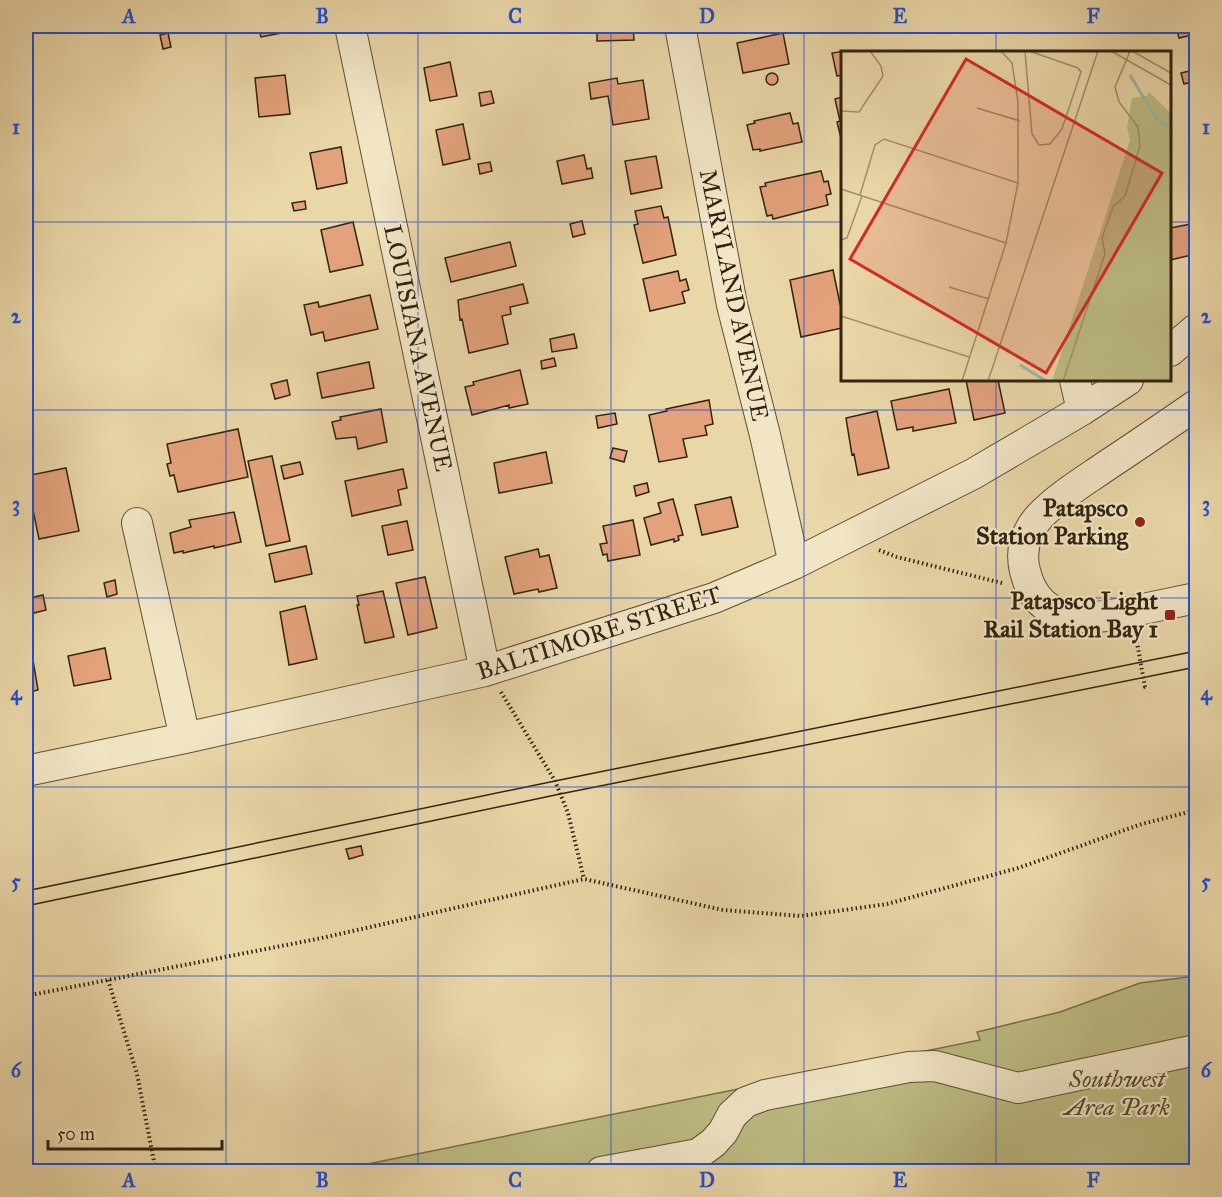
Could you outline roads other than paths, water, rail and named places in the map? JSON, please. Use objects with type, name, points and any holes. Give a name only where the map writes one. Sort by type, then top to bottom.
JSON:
[{"type":"street","name":"LOUISIANA AVENUE","points":[[350,26],[485,671]]},
{"type":"street","name":"MARYLAND AVENUE","points":[[680,26],[732,305],[765,435],[794,564]]},
{"type":"street","points":[[1171,350],[1197,329]]},
{"type":"street","points":[[1075,381],[1082,410]]},
{"type":"street","name":"BALTIMORE STREET","points":[[26,771],[485,671],[714,598],[794,564],[973,474],[1126,381]]},
{"type":"street","points":[[1197,405],[1084,480],[1040,517],[1027,533],[1023,548],[1023,564],[1037,599],[1056,612],[1069,617],[1084,619],[1123,617],[1197,598]]},
{"type":"street","points":[[137,523],[184,738]]},
{"type":"street","points":[[1123,617],[1158,623],[1197,615]]},
{"type":"street","points":[[602,1172],[698,1154],[713,1143],[723,1132],[732,1115],[746,1102],[765,1095],[909,1067],[935,1066],[1018,1088],[1197,1050]]},
{"type":"tram line","points":[[26,891],[1196,651]]},
{"type":"tram line","points":[[26,906],[560,794],[1196,667]]},
{"type":"place","name":"Patapsco Station Parking","points":[[1140,522]]},
{"type":"place","name":"Patapsco Light Rail Station Bay 1","points":[[1170,615]]},
{"type":"park label","name":"Southwest Area Park","points":[[1117,1093]]}]
